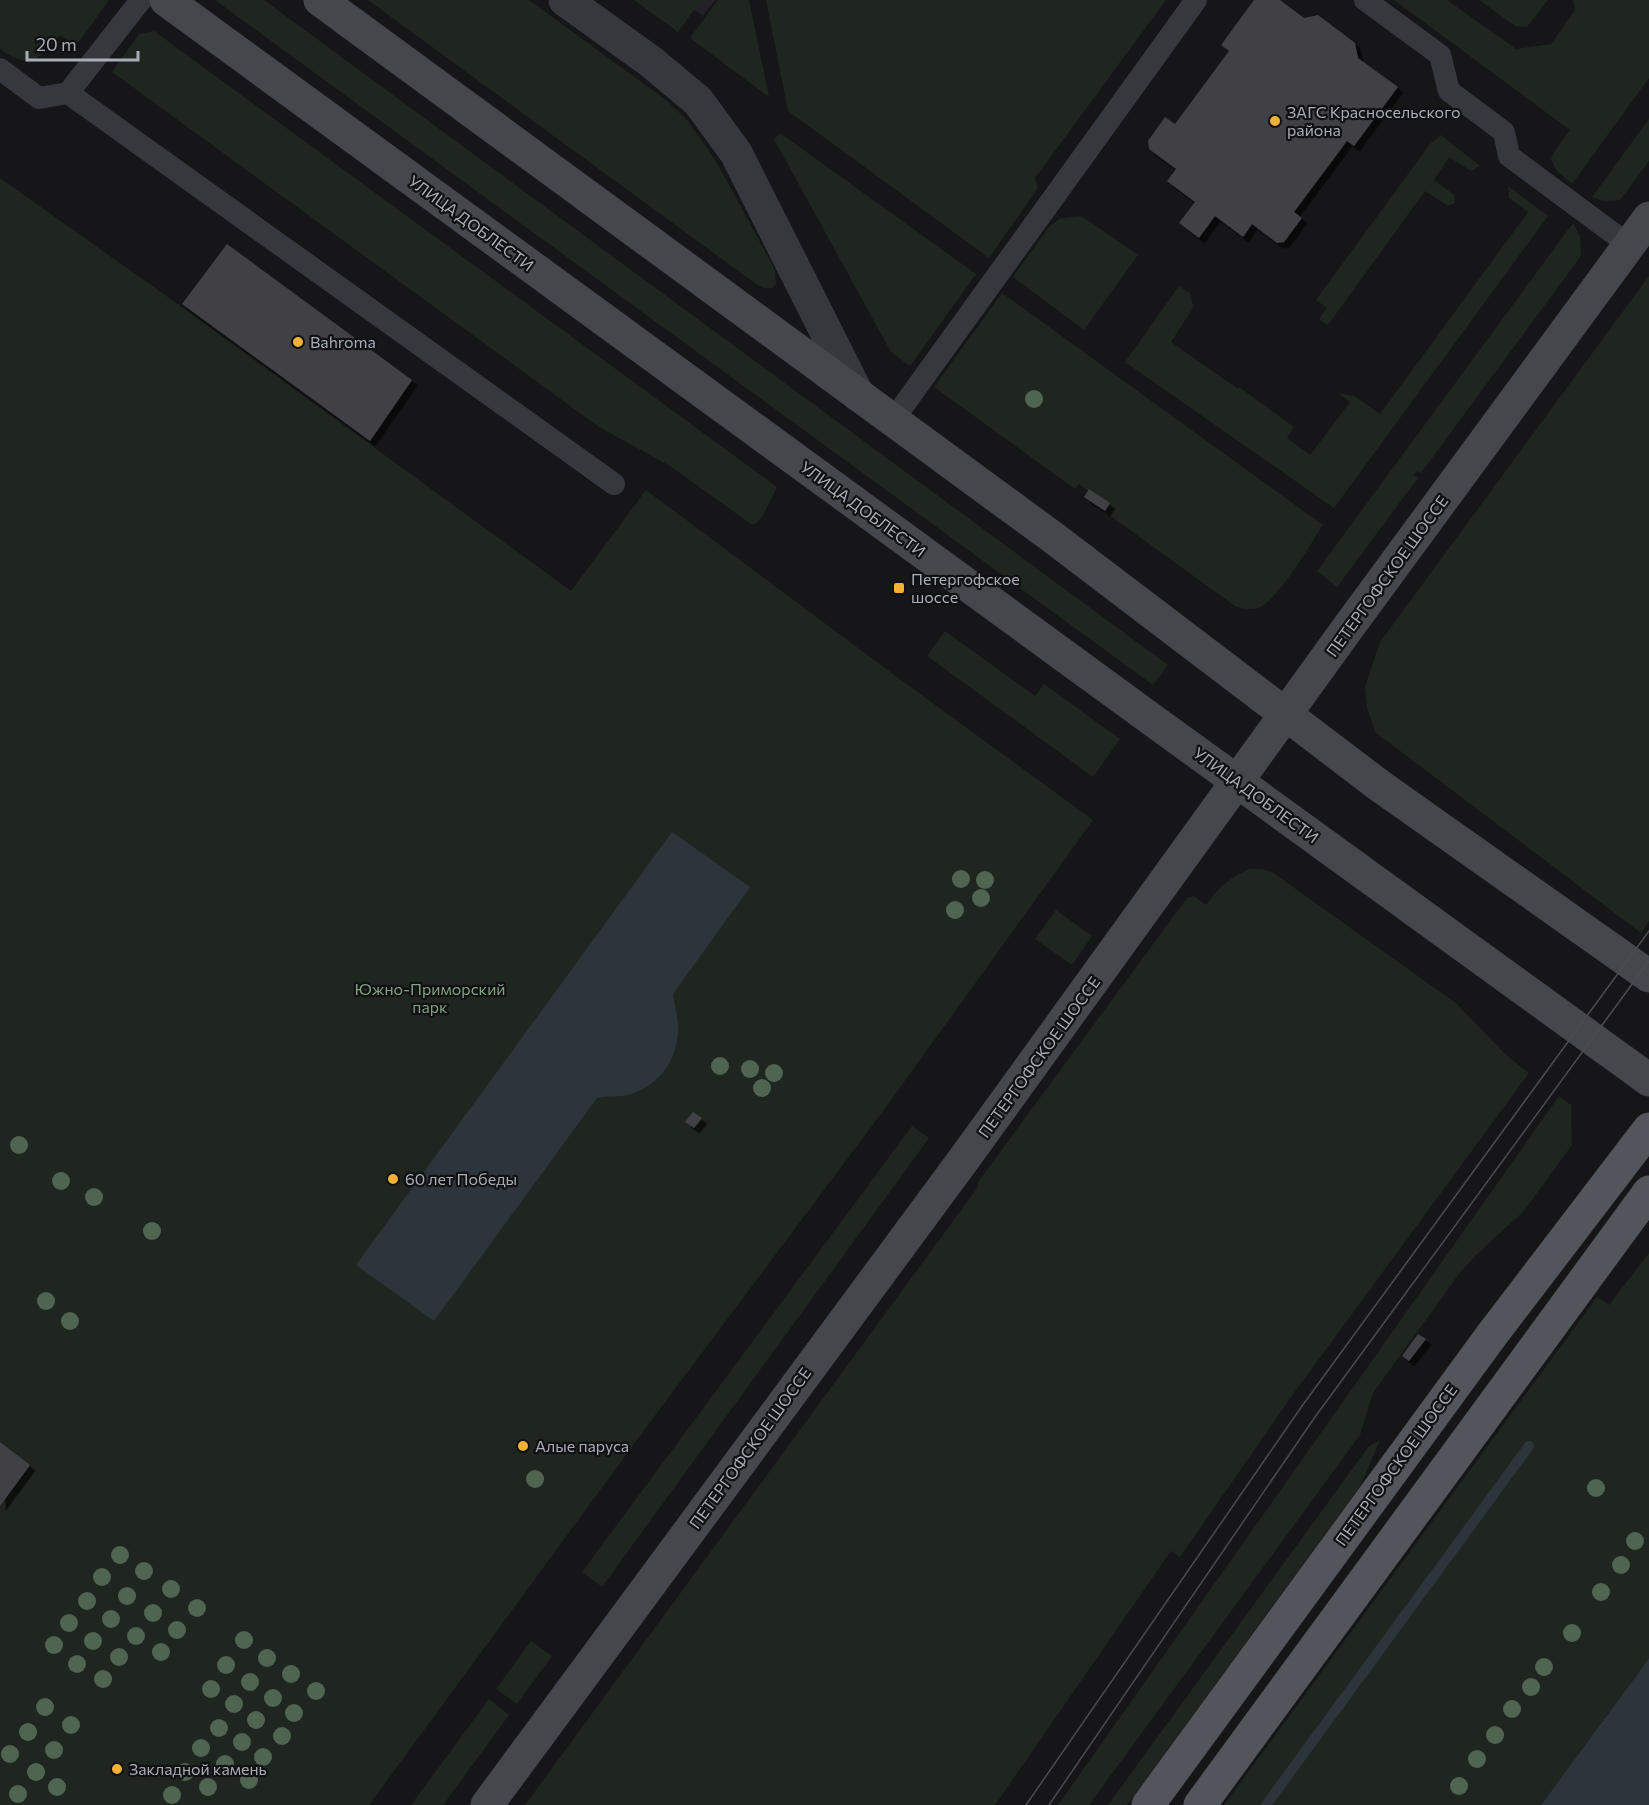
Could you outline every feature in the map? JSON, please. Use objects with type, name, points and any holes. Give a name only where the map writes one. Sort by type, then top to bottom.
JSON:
[{"type":"main road","name":"УЛИЦА ДОБЛЕСТИ","points":[[166,0],[1649,1080]]},
{"type":"main road","points":[[320,0],[1055,539],[1380,786],[1649,976]]},
{"type":"main road","name":"ПЕТЕРГОФСКОЕ ШОССЕ","points":[[487,1805],[971,1149],[1649,218]]},
{"type":"main road","name":"ПЕТЕРГОФСКОЕ ШОССЕ","points":[[1148,1805],[1491,1336],[1649,1129]]},
{"type":"main road","points":[[1200,1805],[1649,1192]]},
{"type":"street","points":[[565,0],[650,61],[698,101],[736,153],[858,395]]},
{"type":"lane","points":[[0,69],[39,98],[68,93],[141,0]]},
{"type":"lane","points":[[892,420],[1196,0]]},
{"type":"lane","points":[[1365,0],[1440,55],[1449,91],[1504,132],[1509,156],[1629,245]]},
{"type":"lane","points":[[68,93],[614,484]]},
{"type":"shaded area","points":[[681,0],[715,0],[703,16]]},
{"type":"shaded area","points":[[672,832],[750,887],[673,994],[678,1037],[672,1058],[653,1083],[644,1088],[625,1095],[597,1098],[434,1321],[356,1265]]},
{"type":"shaded area","points":[[1649,1658],[1649,1805],[1541,1805],[1636,1676]]},
{"type":"green space","points":[[0,0],[109,0],[76,46],[60,35],[40,56],[27,61],[10,56],[0,49]]},
{"type":"green space","points":[[215,0],[264,0],[1168,665],[1153,685]]},
{"type":"green space","points":[[368,0],[529,0],[666,100],[687,120],[716,161],[771,262],[775,270],[776,284],[772,288],[764,288],[756,284]]},
{"type":"green space","points":[[634,0],[701,0],[678,32]]},
{"type":"green space","points":[[718,0],[749,0],[769,97],[690,38]]},
{"type":"green space","points":[[766,0],[1166,0],[1035,178],[1038,188],[989,258],[788,111]]},
{"type":"green space","points":[[1394,0],[1447,0],[1516,49],[1551,44],[1575,10],[1573,0],[1649,0],[1649,78],[1572,184],[1556,170],[1551,159],[1570,130]]},
{"type":"green space","points":[[1479,0],[1548,0],[1527,27],[1515,26]]},
{"type":"green space","points":[[154,31],[777,487],[762,517],[755,524],[751,524],[670,466],[599,427],[112,72],[139,34]]},
{"type":"green space","points":[[1649,119],[1649,161],[1620,200],[1604,201],[1592,197]]},
{"type":"green space","points":[[780,133],[976,274],[910,366],[891,352],[774,139]]},
{"type":"green space","points":[[1441,135],[1480,166],[1471,171],[1449,157],[1434,180],[1454,195],[1455,203],[1448,206],[1425,191],[1328,325],[1319,319],[1327,308],[1316,300],[1430,144]]},
{"type":"green space","name":"Южно-Приморский парк","points":[[0,178],[179,305],[571,591],[646,490],[1093,820],[886,1107],[645,1429],[369,1805],[0,1805]]},
{"type":"green space","points":[[1508,186],[1548,216],[1334,508],[1125,362],[1179,286],[1191,294],[1193,308],[1171,342],[1294,427],[1287,438],[1310,455],[1350,402],[1338,393],[1354,396],[1380,414],[1528,212],[1509,198]]},
{"type":"green space","points":[[1078,216],[1086,219],[1138,255],[1084,330],[1013,277],[1049,227],[1059,219]]},
{"type":"green space","points":[[1573,223],[1580,236],[1581,256],[1421,473],[1417,471],[1414,475],[1418,478],[1337,587],[1317,571]]},
{"type":"green space","points":[[1649,276],[1649,921],[1641,933],[1375,732],[1367,707],[1365,687],[1380,642]]},
{"type":"green space","points":[[1002,293],[1323,525],[1284,583],[1266,603],[1252,609],[1235,606],[1105,512],[1109,506],[1079,484],[1075,489],[934,387]]},
{"type":"green space","points":[[945,631],[1035,696],[1044,684],[1120,739],[1093,777],[927,656]]},
{"type":"green space","points":[[1250,869],[1272,872],[1457,1004],[1506,1055],[1529,1073],[1291,1397],[1180,1557],[1171,1551],[995,1805],[525,1805],[1187,898],[1194,896],[1206,905],[1225,884]]},
{"type":"green space","points":[[1056,910],[1092,936],[1072,965],[1035,939]]},
{"type":"green space","points":[[1559,1096],[1571,1105],[1572,1145],[1523,1212],[1459,1274],[1373,1393],[1360,1435],[1089,1805],[1058,1805]]},
{"type":"green space","points":[[912,1126],[929,1138],[602,1587],[582,1572]]},
{"type":"green space","points":[[1649,1253],[1649,1658],[1541,1805],[1224,1805],[1597,1297],[1609,1305]]},
{"type":"green space","points":[[1380,1440],[1361,1485],[1127,1805],[1108,1805],[1369,1446]]},
{"type":"green space","points":[[531,1641],[552,1656],[517,1704],[496,1689]]},
{"type":"green space","points":[[489,1699],[509,1715],[443,1805],[411,1805]]},
{"type":"building","name":"ЗАГС Красносельского района","points":[[1254,0],[1280,0],[1304,18],[1318,15],[1355,43],[1358,58],[1398,87],[1354,146],[1347,141],[1294,212],[1302,218],[1284,242],[1277,243],[1252,224],[1243,237],[1215,216],[1199,238],[1179,223],[1195,202],[1167,181],[1176,169],[1149,149],[1148,141],[1165,117],[1175,124],[1229,51],[1221,45]]},
{"type":"building","name":"Bahroma","points":[[227,244],[412,380],[370,441],[182,304]]},
{"type":"building","points":[[1089,489],[1110,503],[1105,511],[1084,497]]},
{"type":"building","points":[[693,1112],[702,1118],[694,1128],[685,1122]]},
{"type":"building","points":[[1418,1334],[1426,1339],[1409,1361],[1402,1356]]},
{"type":"building","points":[[0,1442],[30,1465],[0,1506]]},
{"type":"waterway","points":[[1266,1805],[1529,1446]]},
{"type":"tram line","points":[[1026,1805],[1302,1406],[1649,931]]},
{"type":"tram line","points":[[1049,1805],[1315,1417],[1649,961]]},
{"type":"place","name":"ЗАГС Красносельского района","points":[[1275,121]]},
{"type":"place","name":"Bahroma","points":[[298,342]]},
{"type":"place","name":"Петергофское шоссе","points":[[899,588]]},
{"type":"place","name":"60 лет Победы","points":[[393,1179]]},
{"type":"place","name":"Алые паруса","points":[[523,1446]]},
{"type":"place","name":"Закладной камень","points":[[117,1769]]}]
